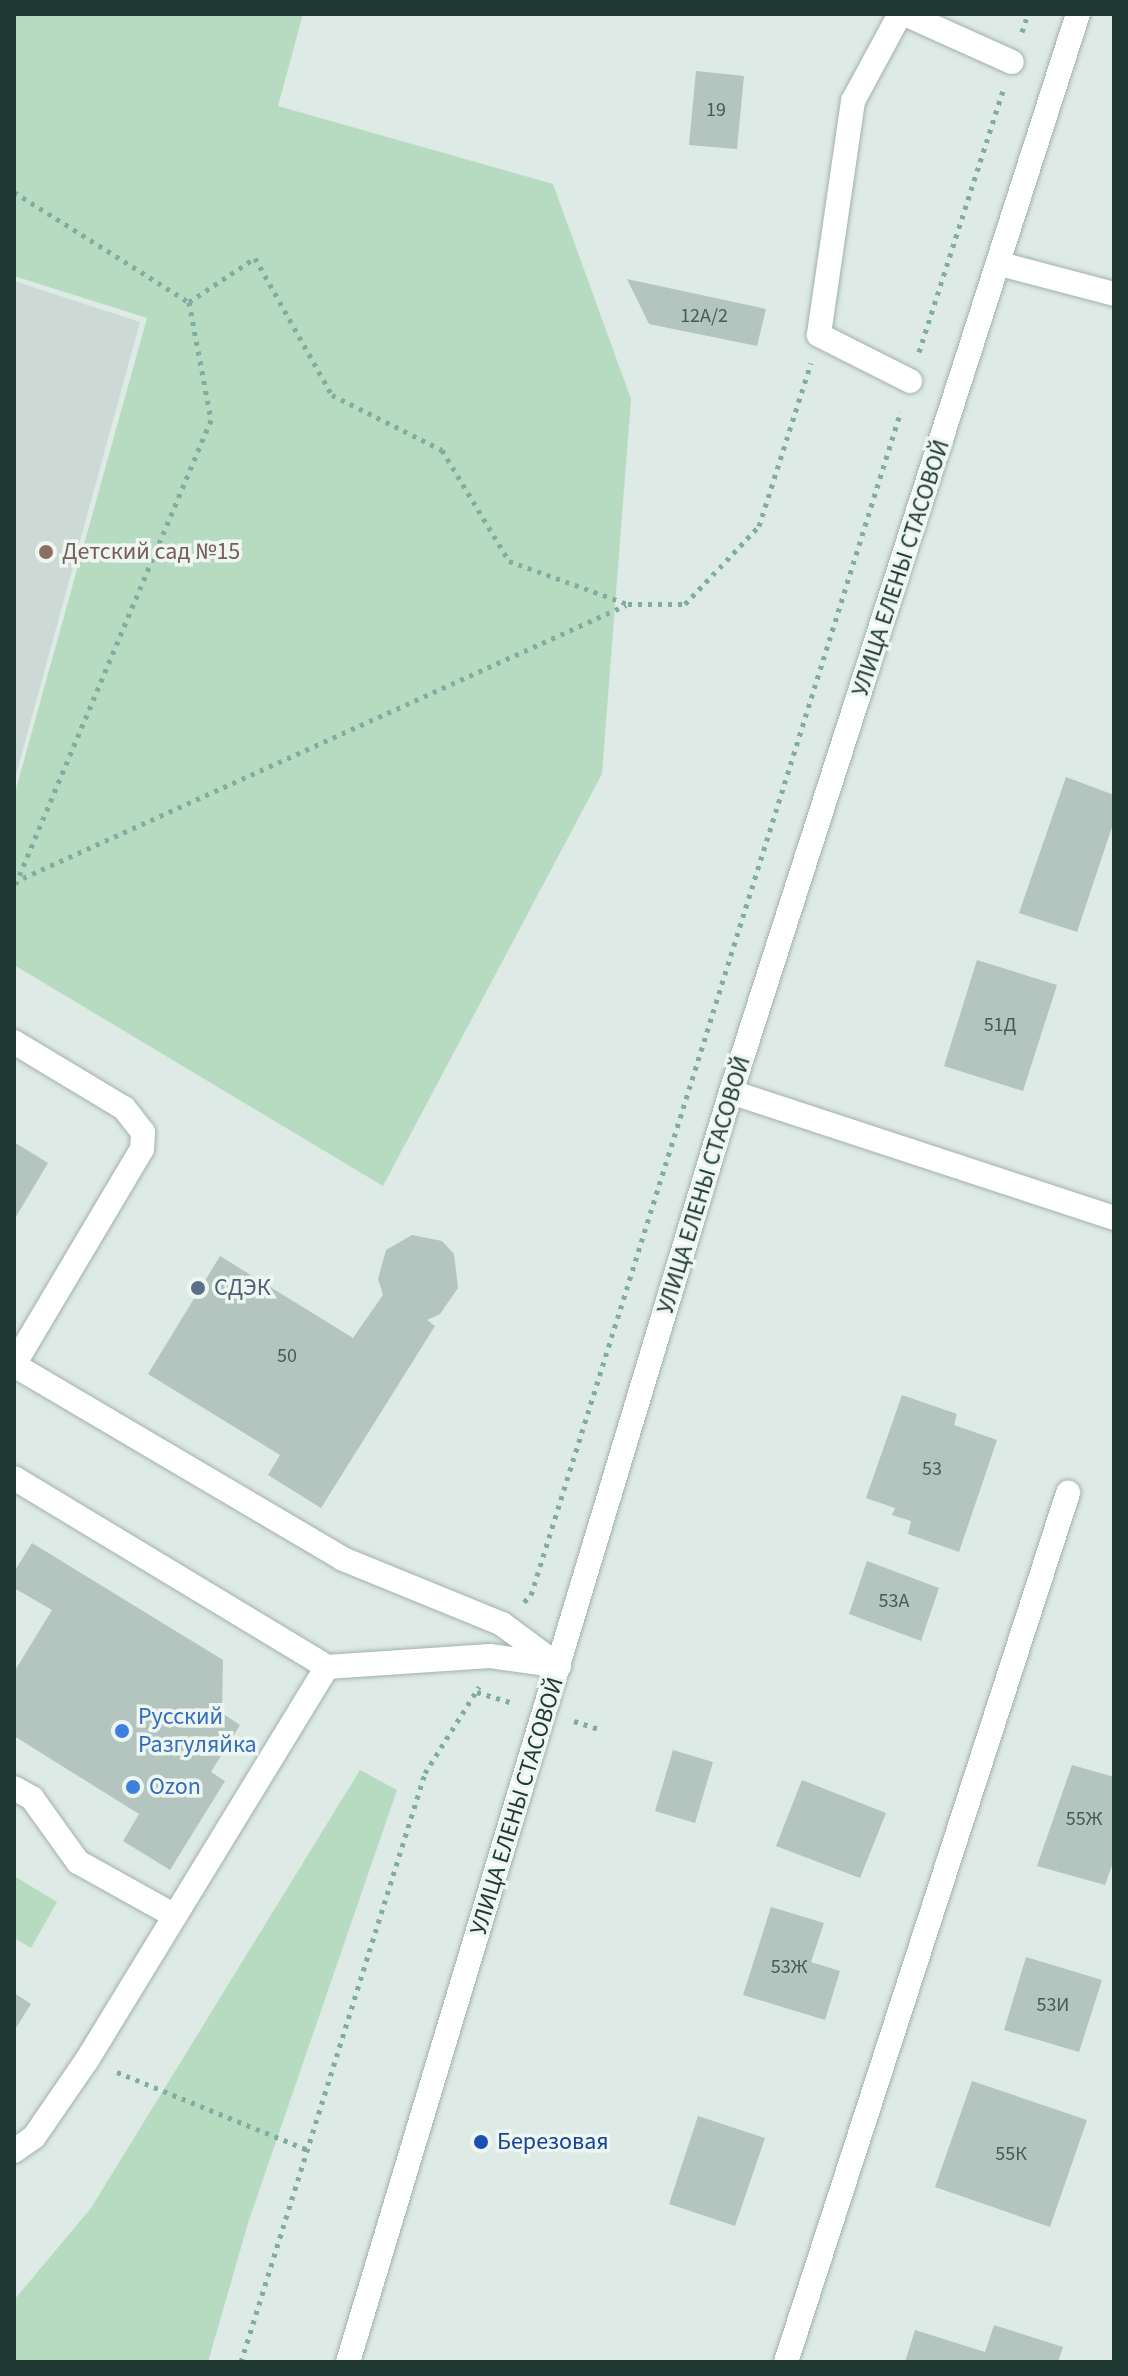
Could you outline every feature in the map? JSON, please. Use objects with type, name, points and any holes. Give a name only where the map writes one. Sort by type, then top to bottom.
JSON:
[{"type":"street","points":[[910,381],[819,335],[853,101],[902,14],[1012,62]]},
{"type":"street","name":"УЛИЦА ЕЛЕНЫ СТАСОВОЙ","points":[[348,2362],[731,1092],[1078,14]]},
{"type":"street","points":[[1000,264],[1114,294]]},
{"type":"street","points":[[14,1042],[124,1108],[143,1132],[142,1149],[14,1365],[343,1559],[502,1624],[559,1666]]},
{"type":"street","points":[[731,1092],[1114,1218]]},
{"type":"street","points":[[14,1478],[327,1667],[490,1656],[559,1666]]},
{"type":"street","points":[[786,2362],[1068,1493]]},
{"type":"street","points":[[14,2151],[34,2137],[87,2060],[327,1667]]},
{"type":"street","points":[[14,1788],[32,1798],[78,1862],[175,1916]]},
{"type":"path","points":[[502,1624],[531,1595],[910,381],[1028,14]]},
{"type":"path","points":[[14,192],[189,302],[211,420],[22,878],[14,888]]},
{"type":"path","points":[[189,302],[255,258],[332,395],[442,450],[509,561],[628,604],[685,604],[759,526],[819,335]]},
{"type":"path","points":[[22,878],[628,604]]},
{"type":"path","points":[[241,2362],[425,1773],[477,1692],[490,1656]]},
{"type":"path","points":[[87,2060],[308,2150]]},
{"type":"shaded area","name":"Детский сад №15","points":[[14,281],[140,322],[14,782]]},
{"type":"green space","points":[[14,14],[303,14],[278,106],[553,184],[631,399],[602,774],[383,1186],[14,965],[14,796],[147,318],[14,276]]},
{"type":"green space","points":[[360,1770],[397,1790],[249,2220],[208,2362],[14,2362],[14,2300],[91,2208]]},
{"type":"green space","points":[[14,1876],[57,1902],[31,1948],[14,1938]]},
{"type":"building","points":[[696,71],[744,76],[737,149],[689,145]]},
{"type":"building","points":[[627,279],[766,309],[757,346],[649,324]]},
{"type":"building","points":[[1066,777],[1114,795],[1114,821],[1077,932],[1019,913]]},
{"type":"building","points":[[977,960],[1057,985],[1023,1091],[944,1066]]},
{"type":"building","points":[[14,1142],[48,1163],[14,1220]]},
{"type":"building","points":[[412,1235],[442,1241],[454,1254],[458,1288],[440,1314],[427,1320],[435,1326],[321,1508],[268,1475],[280,1455],[148,1374],[220,1256],[353,1338],[383,1295],[378,1279],[386,1250]]},
{"type":"building","points":[[902,1395],[957,1414],[954,1425],[997,1440],[959,1552],[908,1534],[911,1521],[892,1515],[895,1508],[866,1498]]},
{"type":"building","points":[[32,1543],[223,1660],[222,1713],[240,1725],[211,1772],[225,1781],[170,1870],[123,1841],[139,1814],[14,1736],[14,1672],[52,1610],[14,1588],[14,1572]]},
{"type":"building","points":[[867,1561],[939,1588],[921,1641],[849,1614]]},
{"type":"building","points":[[673,1750],[713,1762],[695,1823],[655,1811]]},
{"type":"building","points":[[1072,1765],[1114,1777],[1114,1860],[1105,1885],[1037,1866]]},
{"type":"building","points":[[802,1780],[886,1813],[860,1878],[776,1846]]},
{"type":"building","points":[[771,1907],[824,1923],[811,1962],[840,1971],[825,2020],[743,1995]]},
{"type":"building","points":[[1026,1957],[1102,1980],[1079,2052],[1004,2030]]},
{"type":"building","points":[[14,1993],[31,2004],[14,2031]]},
{"type":"building","points":[[972,2081],[1087,2120],[1050,2227],[935,2187]]},
{"type":"building","points":[[698,2116],[765,2138],[735,2226],[669,2204]]},
{"type":"building","points":[[994,2325],[1063,2347],[1058,2362],[905,2362],[915,2330],[985,2352]]},
{"type":"place","name":"Детский сад №15","points":[[46,552]]},
{"type":"place","name":"СДЭК","points":[[198,1288]]},
{"type":"place","name":"Русский Разгуляйка","points":[[122,1731]]},
{"type":"place","name":"Ozon","points":[[133,1787]]},
{"type":"place","name":"Березовая","points":[[481,2142]]}]
